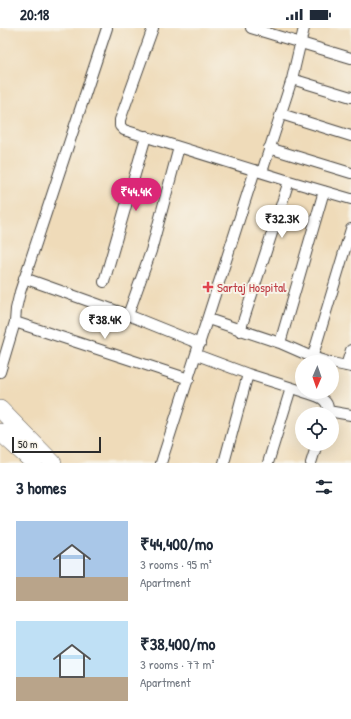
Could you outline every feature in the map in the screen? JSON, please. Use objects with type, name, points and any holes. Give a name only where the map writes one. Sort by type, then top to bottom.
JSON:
[{"type":"highway","points":[[0,409],[54,463]]},
{"type":"highway","points":[[0,432],[34,463]]},
{"type":"street","points":[[0,372],[15,322],[16,309],[24,278],[107,28]]},
{"type":"street","points":[[153,28],[120,120],[120,126],[124,130],[351,199]]},
{"type":"street","points":[[251,28],[351,58]]},
{"type":"street","points":[[161,463],[258,171],[269,148],[281,114],[292,79],[304,28]]},
{"type":"street","points":[[292,79],[351,97]]},
{"type":"street","points":[[281,114],[351,136]]},
{"type":"street","points":[[104,282],[146,136]]},
{"type":"street","points":[[128,315],[151,251],[179,147]]},
{"type":"street","points":[[269,148],[351,173]]},
{"type":"street","points":[[240,331],[289,181]]},
{"type":"street","points":[[280,343],[324,191]]},
{"type":"street","points":[[313,355],[351,229]]},
{"type":"street","points":[[24,278],[128,315],[200,344]]},
{"type":"street","points":[[208,319],[240,331],[280,343],[303,355]]},
{"type":"street","points":[[15,322],[189,379]]},
{"type":"street","points":[[348,366],[351,350]]},
{"type":"street","points":[[197,355],[295,389]]},
{"type":"street","points":[[224,463],[248,374]]},
{"type":"street","points":[[268,463],[291,388]]},
{"type":"street","points":[[339,414],[351,415]]},
{"type":"street","points":[[311,463],[315,451]]},
{"type":"place","name":"Sartaj Hospital","points":[[208,287]]}]
